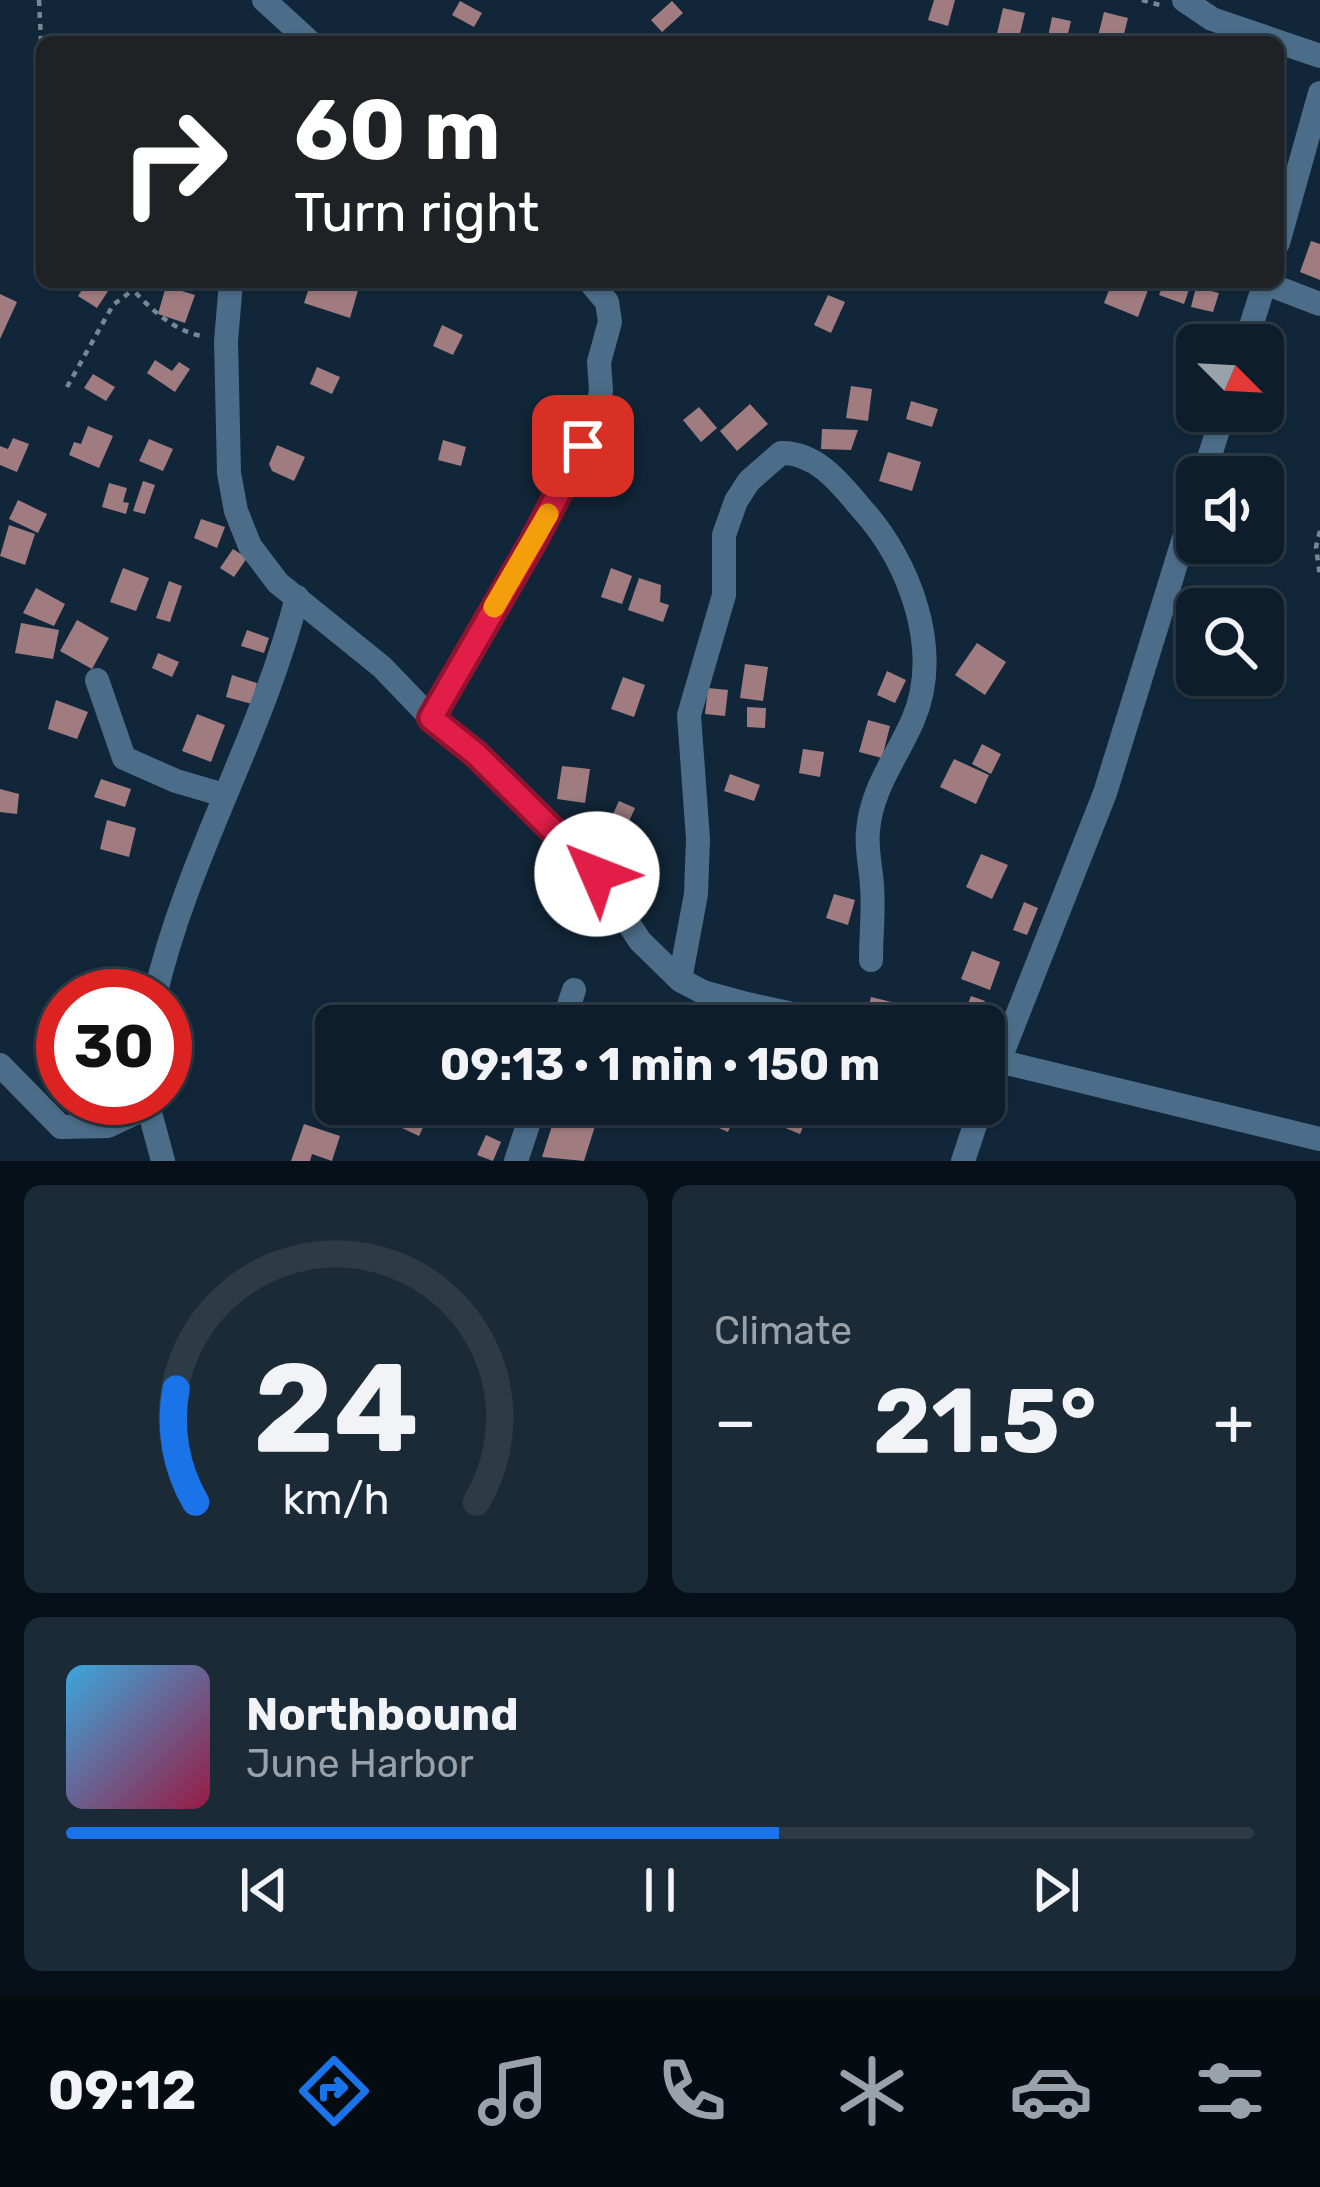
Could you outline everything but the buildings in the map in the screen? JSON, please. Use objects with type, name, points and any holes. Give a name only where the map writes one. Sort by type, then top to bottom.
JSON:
[{"type":"street","points":[[264,0],[303,36]]},
{"type":"street","points":[[1184,0],[1212,19],[1262,36]]},
{"type":"street","points":[[1284,44],[1320,56]]},
{"type":"street","points":[[1284,221],[1320,93]]},
{"type":"street","points":[[230,288],[227,445],[236,511],[250,546],[278,583],[382,667],[597,874],[640,941],[680,980],[703,992],[752,1005]]},
{"type":"street","points":[[431,718],[534,540],[597,415],[599,362],[610,322],[608,302],[595,288]]},
{"type":"street","points":[[1252,324],[1263,288]]},
{"type":"street","points":[[1278,288],[1320,304]]},
{"type":"street","points":[[680,980],[696,894],[698,839],[689,715],[724,595],[724,535],[749,481],[781,453],[811,460],[836,479],[877,525],[900,565],[924,633],[923,684],[914,718],[882,779],[867,834],[873,890],[871,959]]},
{"type":"street","points":[[1005,1034],[1023,1004],[1105,793],[1176,564]]},
{"type":"street","points":[[163,969],[195,867],[282,657],[297,597]]},
{"type":"street","points":[[97,680],[124,758],[176,782],[224,795]]},
{"type":"street","points":[[569,1005],[574,990]]},
{"type":"street","points":[[1005,1063],[1320,1139]]},
{"type":"street","points":[[0,1065],[36,1102]]},
{"type":"street","points":[[59,1125],[110,1125]]},
{"type":"street","points":[[153,1125],[163,1161]]},
{"type":"street","points":[[516,1161],[528,1125]]},
{"type":"street","points":[[963,1161],[975,1125]]},
{"type":"path","points":[[38,0],[40,36]]},
{"type":"path","points":[[67,387],[113,304],[131,288]]},
{"type":"path","points":[[135,288],[155,313],[190,334],[226,340]]},
{"type":"path","points":[[1320,530],[1316,547],[1320,576]]},
{"type":"slow traffic","points":[[494,607],[548,514]]},
{"type":"route","points":[[583,446],[431,718],[476,754],[597,874]]}]
